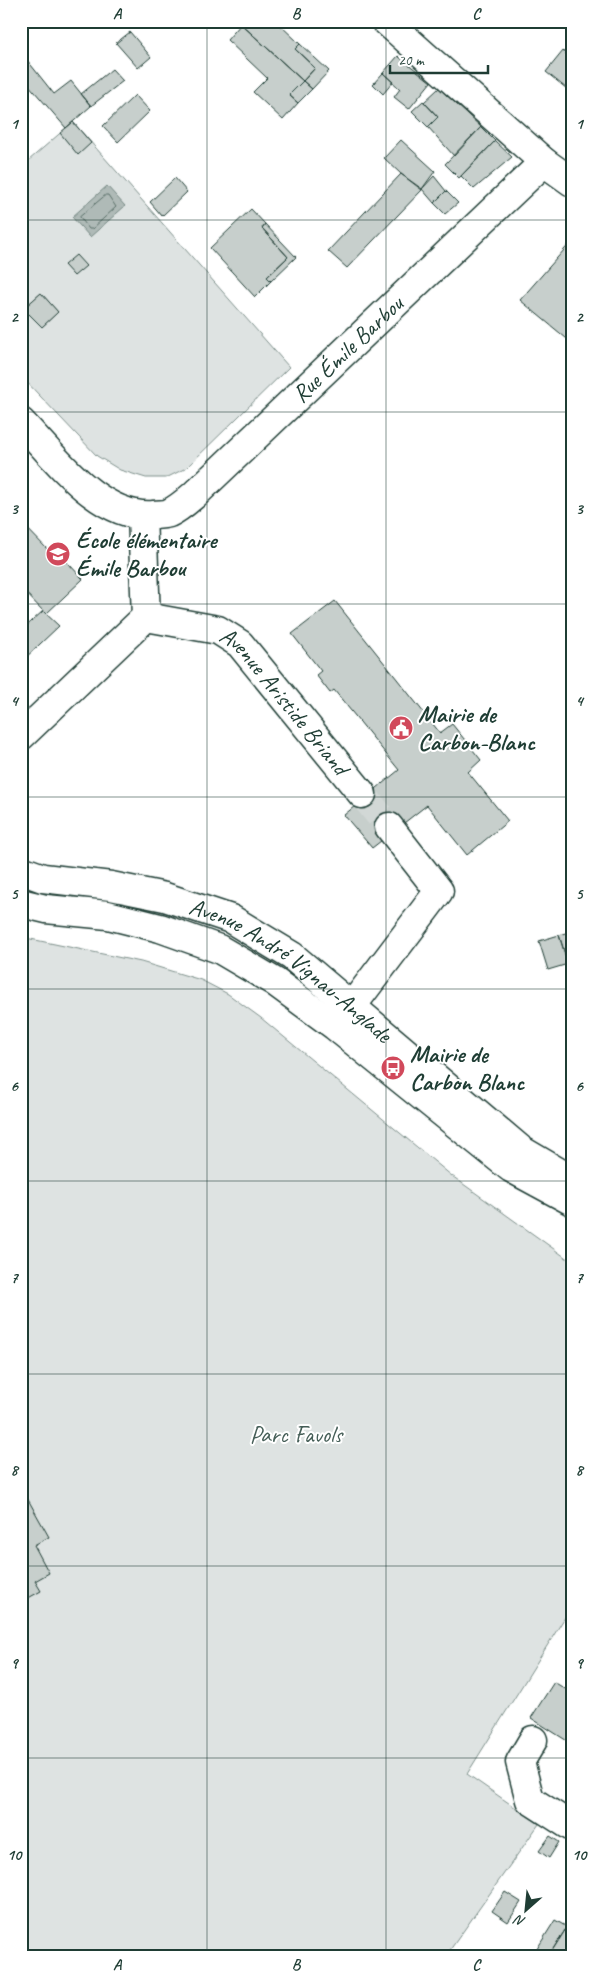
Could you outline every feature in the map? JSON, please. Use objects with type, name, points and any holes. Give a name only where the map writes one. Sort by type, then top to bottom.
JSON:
[{"type":"street","points":[[386,21],[544,162],[572,182]]},
{"type":"street","name":"Rue Émile Barbou","points":[[21,422],[83,487],[102,501],[119,510],[142,516],[169,514],[194,495],[544,162]]},
{"type":"street","points":[[21,736],[146,617],[142,516]]},
{"type":"street","name":"Avenue Aristide Briand","points":[[146,617],[218,630],[240,644],[362,794]]},
{"type":"street","points":[[352,1006],[438,891],[389,827]]},
{"type":"street","name":"Avenue André Vignau-Anglade","points":[[21,870],[43,878],[111,886],[165,897],[231,919],[292,956],[521,1150],[572,1180]]},
{"type":"street","name":"Avenue André Vignau-Anglade","points":[[21,903],[46,909],[108,916],[160,928],[219,949],[276,982],[335,1026],[512,1168],[572,1200]]},
{"type":"street","points":[[533,1740],[520,1762],[530,1800],[572,1827]]},
{"type":"green space","points":[[73,122],[289,367],[186,468],[166,478],[146,478],[120,470],[97,456],[21,376],[21,321],[29,314],[42,327],[58,312],[41,293],[24,308],[21,305],[21,167]]},
{"type":"green space","name":"Parc Favols","points":[[21,937],[141,962],[201,980],[228,994],[261,1018],[452,1176],[572,1262],[572,1606],[467,1774],[539,1824],[445,1957],[21,1957]]},
{"type":"water","points":[[107,186],[125,206],[90,237],[72,217]]},
{"type":"building","points":[[244,21],[276,21],[300,44],[295,49],[315,68],[303,81],[241,24]]},
{"type":"building","points":[[241,24],[303,81],[289,95],[298,103],[283,120],[253,92],[267,78],[227,40]]},
{"type":"building","points":[[130,32],[151,57],[138,68],[116,43]]},
{"type":"building","points":[[300,44],[329,71],[312,89],[303,81],[315,68],[295,49]]},
{"type":"building","points":[[563,51],[568,56],[572,52],[572,93],[546,72]]},
{"type":"building","points":[[398,56],[431,82],[409,109],[394,97],[400,89],[383,73]]},
{"type":"building","points":[[27,60],[54,94],[71,81],[91,106],[66,128],[21,76],[21,64]]},
{"type":"building","points":[[112,69],[123,81],[91,106],[81,94]]},
{"type":"building","points":[[383,73],[393,82],[383,94],[373,84]]},
{"type":"building","points":[[303,81],[312,89],[298,103],[289,95]]},
{"type":"building","points":[[439,88],[481,127],[454,156],[428,127],[438,117],[424,102]]},
{"type":"building","points":[[135,95],[150,111],[118,142],[103,126]]},
{"type":"building","points":[[423,101],[438,117],[428,127],[412,111]]},
{"type":"building","points":[[73,122],[91,143],[78,155],[60,133]]},
{"type":"building","points":[[481,127],[495,141],[459,178],[445,164]]},
{"type":"building","points":[[401,140],[435,171],[422,189],[401,174],[384,158]]},
{"type":"building","points":[[495,141],[512,157],[474,189],[461,176]]},
{"type":"building","points":[[401,174],[422,190],[347,268],[328,251]]},
{"type":"building","points":[[434,176],[446,191],[434,203],[422,189]]},
{"type":"building","points":[[175,178],[187,192],[162,216],[150,202]]},
{"type":"building","points":[[446,191],[458,203],[445,214],[434,203]]},
{"type":"building","points":[[251,209],[265,224],[262,228],[288,257],[267,277],[271,281],[255,297],[210,248]]},
{"type":"building","points":[[265,224],[296,257],[271,281],[267,277],[288,257],[262,228]]},
{"type":"building","points":[[572,241],[572,343],[520,300]]},
{"type":"building","points":[[76,255],[86,266],[74,276],[64,265]]},
{"type":"building","points":[[41,293],[58,312],[42,327],[29,314],[21,321],[21,305],[24,308]]},
{"type":"building","points":[[21,522],[49,551],[53,547],[83,579],[46,614],[21,588]]},
{"type":"building","name":"Mairie de Carbon-Blanc","points":[[335,601],[440,733],[452,724],[481,760],[468,772],[508,821],[467,855],[427,805],[372,848],[344,815],[399,770],[334,690],[330,693],[316,675],[321,671],[292,634]]},
{"type":"building","points":[[43,611],[59,626],[21,662],[21,631]]},
{"type":"building","points":[[572,931],[572,969],[570,970],[559,935]]},
{"type":"building","points":[[559,935],[568,964],[548,970],[539,941]]},
{"type":"building","points":[[21,1487],[49,1537],[34,1545],[49,1573],[35,1581],[41,1591],[21,1602]]},
{"type":"building","points":[[554,1682],[572,1693],[572,1744],[531,1718]]},
{"type":"building","points":[[550,1836],[559,1842],[549,1858],[539,1851]]},
{"type":"building","points":[[505,1892],[521,1902],[508,1922],[492,1911]]},
{"type":"building","points":[[555,1920],[567,1927],[548,1957],[543,1957],[535,1952]]},
{"type":"building","points":[[567,1927],[572,1930],[572,1957],[548,1957]]},
{"type":"tunnel","points":[[362,794],[389,827]]},
{"type":"place","name":"École élémentaire Émile Barbou","points":[[58,554]]},
{"type":"place","name":"Mairie de Carbon-Blanc","points":[[401,728]]},
{"type":"place","name":"Mairie de Carbon Blanc","points":[[393,1068]]}]
